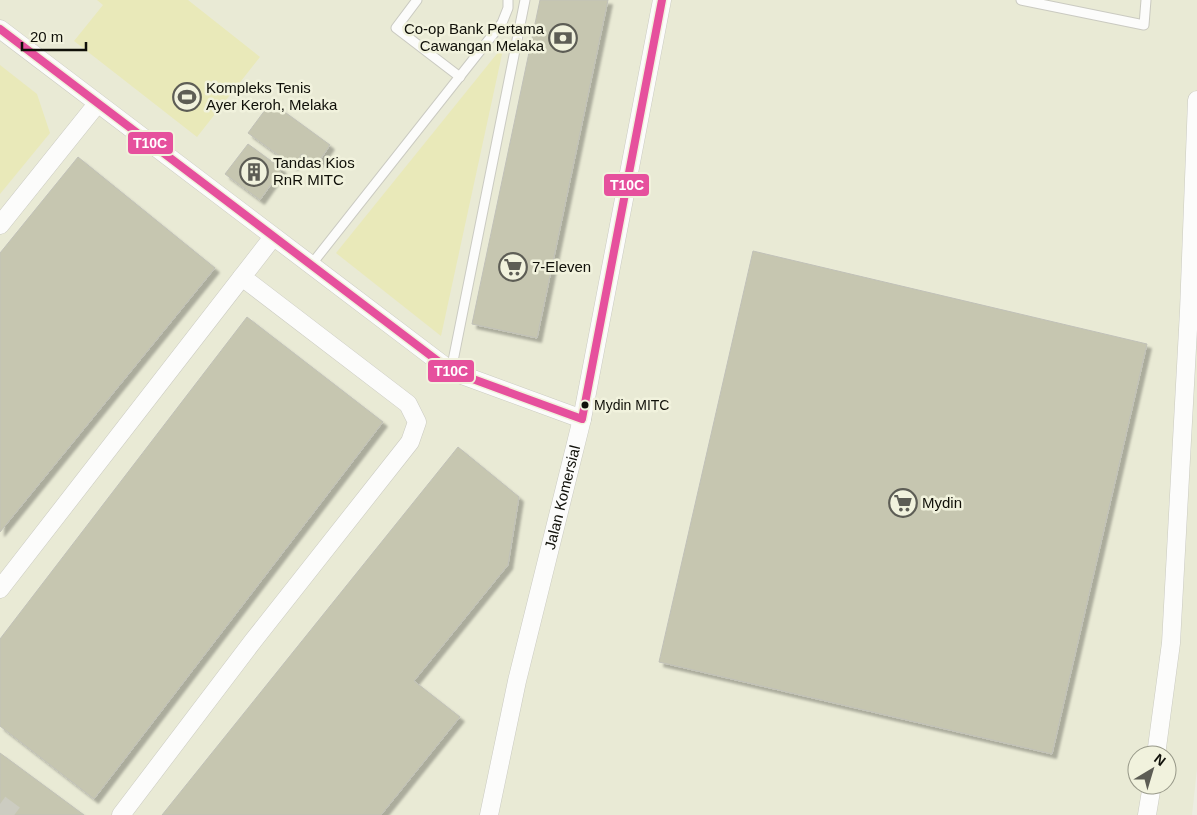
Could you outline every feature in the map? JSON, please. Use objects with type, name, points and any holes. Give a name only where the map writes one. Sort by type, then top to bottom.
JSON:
[{"type":"street","name":"Jalan Komersial","points":[[489,815],[517,682],[582,419],[662,0]]},
{"type":"street","points":[[0,29],[451,371],[582,419]]},
{"type":"street","points":[[1157,745],[1171,643],[1189,312],[1197,100]]},
{"type":"street","points":[[0,225],[97,104]]},
{"type":"street","points":[[0,589],[273,237]]},
{"type":"street","points":[[121,815],[259,634],[410,442],[417,422],[408,404],[242,277]]},
{"type":"street","points":[[1147,815],[1150,795]]},
{"type":"lane","points":[[417,0],[396,28],[460,77]]},
{"type":"lane","points":[[311,265],[502,23],[508,8],[508,0]]},
{"type":"lane","points":[[451,371],[525,0]]},
{"type":"lane","points":[[1022,0],[1144,25],[1146,0]]},
{"type":"shaded area","points":[[0,0],[1197,0],[1197,769],[1192,815],[0,815]]},
{"type":"green space","name":"Kompleks Tenis Ayer Keroh, Melaka","points":[[97,0],[188,0],[260,57],[197,137],[74,41],[103,5]]},
{"type":"green space","points":[[504,45],[441,336],[336,253]]},
{"type":"green space","points":[[0,65],[37,94],[50,133],[0,194]]},
{"type":"building","points":[[540,0],[608,0],[537,338],[472,324]]},
{"type":"building","points":[[271,102],[330,145],[318,163],[302,154],[293,166],[248,133]]},
{"type":"building","name":"Tandas Kios RnR MITC","points":[[248,144],[282,169],[260,200],[225,174]]},
{"type":"building","points":[[78,157],[215,268],[0,532],[0,253]]},
{"type":"building","name":"Mydin","points":[[753,251],[1147,344],[1052,754],[659,662]]},
{"type":"building","points":[[247,317],[383,422],[94,799],[0,726],[0,639]]},
{"type":"building","points":[[458,447],[519,497],[508,565],[414,681],[460,717],[381,815],[162,815]]},
{"type":"building","points":[[0,753],[84,815],[0,815]]},
{"type":"tunnel","points":[[0,804],[15,815]]},
{"type":"transit line","name":"T10C","points":[[0,29],[451,371],[582,419],[662,0]]},
{"type":"place","name":"Co-op Bank Pertama Cawangan Melaka","points":[[563,38]]},
{"type":"place","name":"Kompleks Tenis Ayer Keroh, Melaka","points":[[187,97]]},
{"type":"place","name":"Tandas Kios RnR MITC","points":[[254,172]]},
{"type":"place","name":"7-Eleven","points":[[513,267]]},
{"type":"place","name":"Mydin MITC","points":[[585,405]]},
{"type":"place","name":"Mydin","points":[[903,503]]}]
